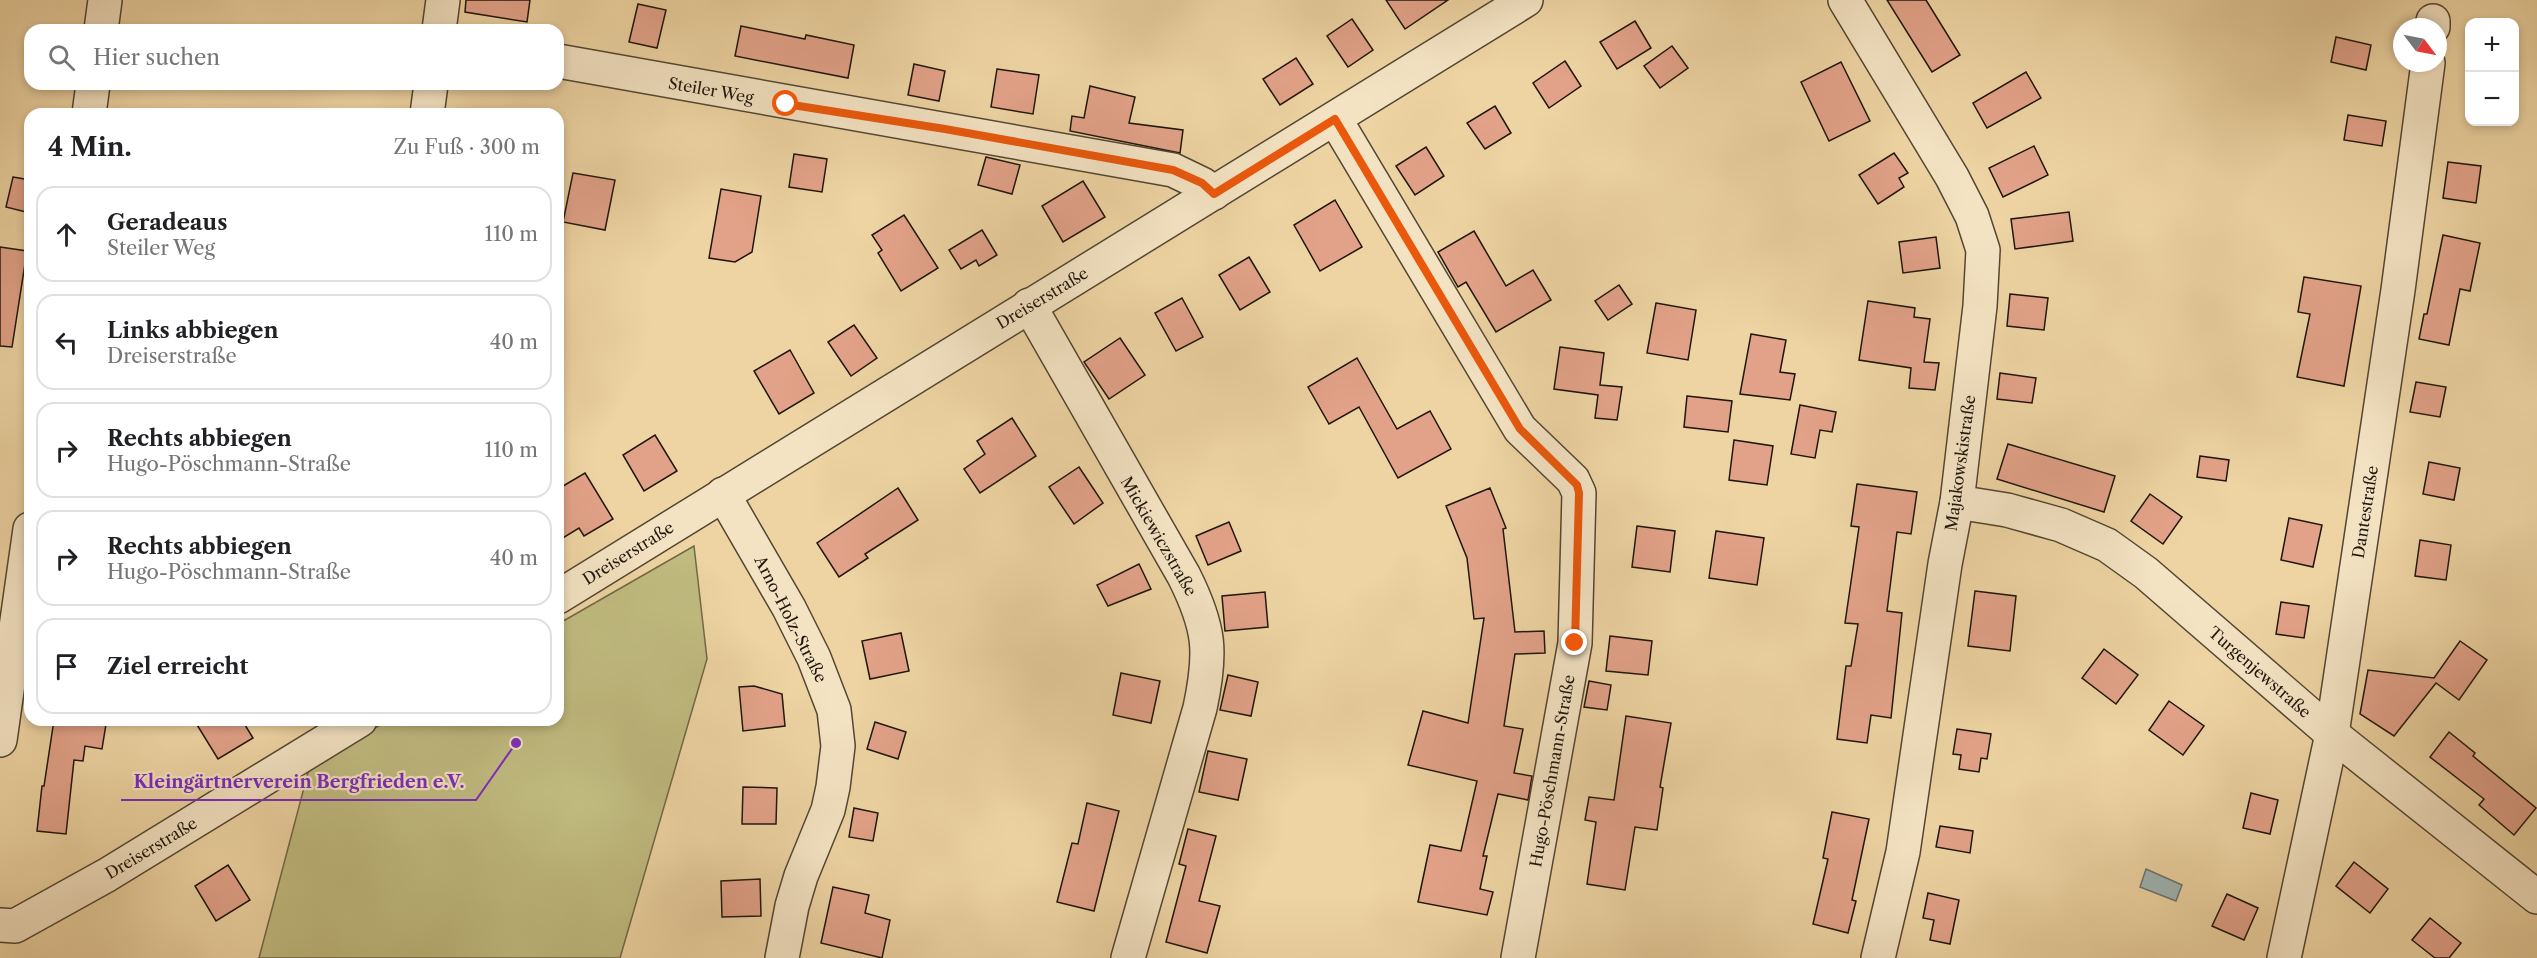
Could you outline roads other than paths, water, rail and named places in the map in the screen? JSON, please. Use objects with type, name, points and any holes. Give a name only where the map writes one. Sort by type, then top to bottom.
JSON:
[{"type":"street","points":[[102,24],[105,0]]},
{"type":"street","points":[[440,24],[443,0]]},
{"type":"street","name":"Dreiserstraße","points":[[564,593],[1526,0]]},
{"type":"street","name":"Majakowskistraße","points":[[1845,0],[1952,177],[1972,216],[1983,250],[1980,306],[1956,502],[1943,575],[1903,852],[1878,958]]},
{"type":"street","name":"Steiler Weg","points":[[564,63],[1173,170],[1202,183],[1214,194]]},
{"type":"street","name":"Dantestraße","points":[[2284,958],[2332,734],[2398,290],[2427,72]]},
{"type":"street","points":[[90,108],[92,90]]},
{"type":"street","points":[[428,108],[430,90]]},
{"type":"street","name":"Hugo-Pöschmann-Straße","points":[[1335,119],[1520,429],[1573,480],[1579,493],[1575,643],[1518,958]]},
{"type":"street","name":"Mickiewiczstraße","points":[[1029,305],[1184,576],[1200,608],[1208,638],[1208,672],[1200,708],[1128,958]]},
{"type":"street","name":"Arno-Holz-Straße","points":[[723,494],[789,608],[814,658],[834,710],[838,746],[834,787],[828,810],[798,886],[782,958]]},
{"type":"street","name":"Turgenjewstraße","points":[[1956,502],[2007,510],[2061,525],[2107,545],[2146,573],[2332,734],[2537,897]]},
{"type":"street","points":[[0,741],[24,571]]},
{"type":"street","name":"Dreiserstraße","points":[[0,925],[15,927],[107,875],[326,731],[341,726]]},
{"type":"water","points":[[2146,869],[2182,885],[2176,901],[2140,887]]},
{"type":"place","name":"Kleingärtnerverein Bergfrieden e.V.","points":[[516,743]]}]
